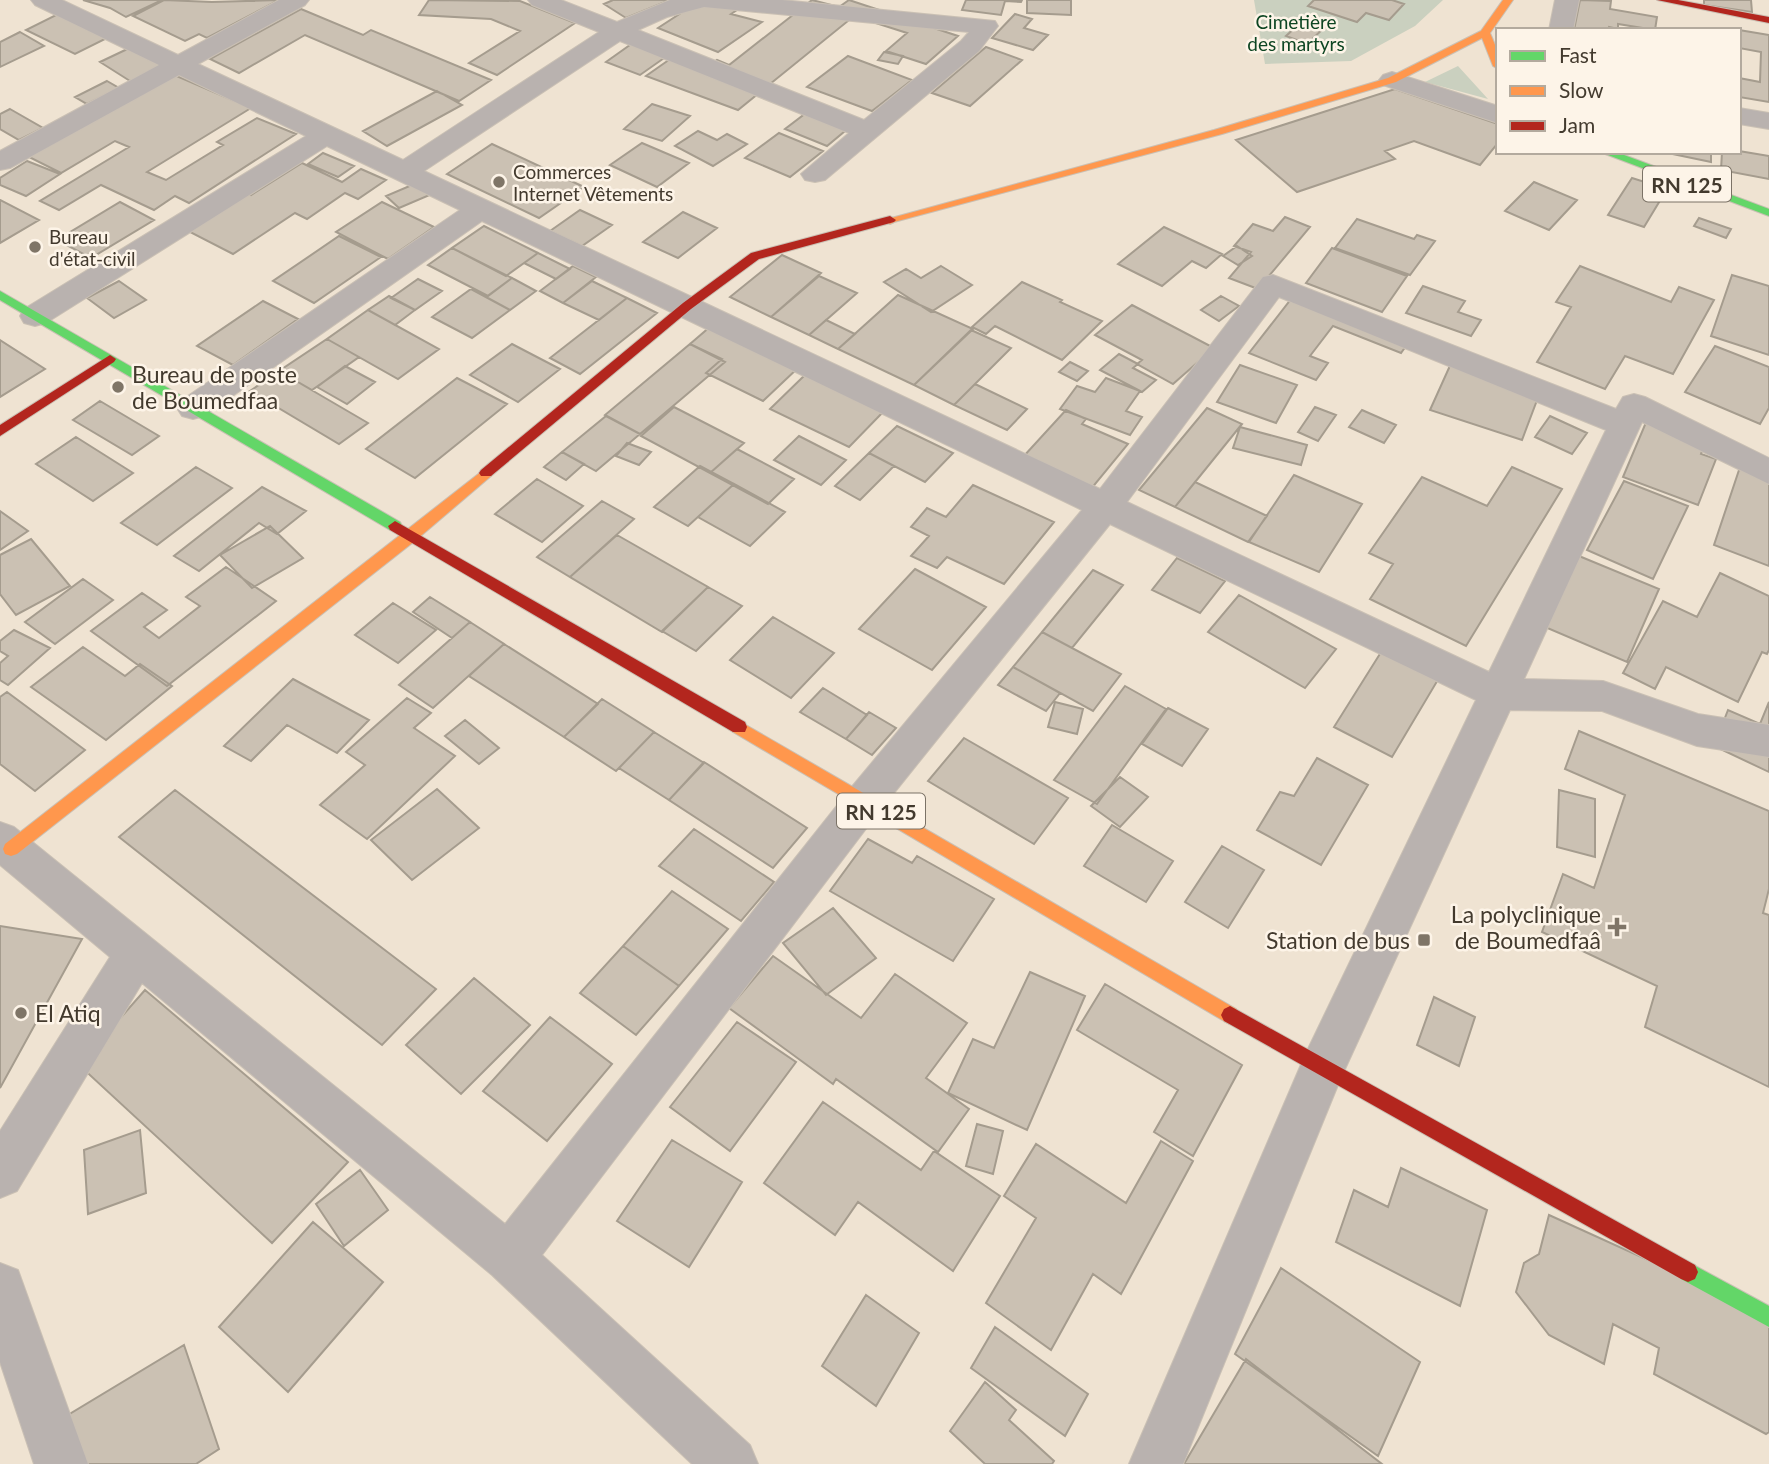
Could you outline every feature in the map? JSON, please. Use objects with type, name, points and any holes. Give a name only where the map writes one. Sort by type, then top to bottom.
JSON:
[{"type":"main road","points":[[6,844],[411,536],[687,306],[755,257],[1218,132],[1392,79],[1434,61],[1485,33],[1508,0]]},
{"type":"main road","points":[[1662,0],[1769,20]]},
{"type":"main road","points":[[1485,33],[1496,61]]},
{"type":"main road","name":"RN 125","points":[[1610,154],[1769,213]]},
{"type":"main road","name":"RN 125","points":[[0,295],[1322,1069],[1769,1317]]},
{"type":"main road","points":[[0,431],[110,359]]},
{"type":"street","points":[[43,0],[1499,694],[1603,696],[1697,730],[1769,741]]},
{"type":"street","points":[[0,162],[297,0]]},
{"type":"street","points":[[540,0],[868,131]]},
{"type":"street","points":[[402,173],[619,30],[688,2],[704,0],[986,26],[970,46],[815,174]]},
{"type":"street","points":[[1561,28],[1567,0]]},
{"type":"street","points":[[1392,79],[1496,114]]},
{"type":"street","points":[[1741,116],[1769,121]]},
{"type":"street","points":[[36,316],[325,136]]},
{"type":"street","points":[[193,408],[480,209]]},
{"type":"street","points":[[509,1258],[864,801],[1106,505],[1273,284],[1625,425]]},
{"type":"street","points":[[1156,1464],[1322,1069],[1634,405],[1769,472]]},
{"type":"street","points":[[6,844],[509,1258],[731,1464]]},
{"type":"street","points":[[0,1174],[137,952]]},
{"type":"street","points":[[0,1288],[61,1464]]},
{"type":"green space","name":"Cimetière des martyrs","points":[[1254,0],[1443,0],[1415,26],[1351,61],[1265,64]]},
{"type":"green space","points":[[1458,66],[1488,99],[1425,82]]},
{"type":"building","points":[[83,0],[162,0],[126,17],[110,8]]},
{"type":"building","points":[[164,0],[279,0],[207,38],[199,34],[185,41],[133,16]]},
{"type":"building","points":[[429,0],[520,1],[575,23],[497,75],[469,63],[520,31],[491,19],[419,15]]},
{"type":"building","points":[[613,0],[670,0],[626,18],[604,4]]},
{"type":"building","points":[[701,0],[719,0],[740,8],[731,14],[762,22],[718,52],[658,28]]},
{"type":"building","points":[[812,0],[839,7],[849,0],[958,36],[926,64],[886,51],[907,33],[854,16],[738,110],[646,76],[673,57],[706,68],[717,60],[729,65]]},
{"type":"building","points":[[966,0],[1022,0],[1005,1],[1001,15],[962,10]]},
{"type":"building","points":[[1027,0],[1071,0],[1071,15],[1027,13]]},
{"type":"building","points":[[1314,0],[1392,0],[1404,4],[1389,20],[1366,13],[1357,22],[1308,6]]},
{"type":"building","points":[[1580,0],[1611,1],[1610,9],[1657,17],[1655,28],[1618,24],[1618,28],[1574,28]]},
{"type":"building","points":[[1704,0],[1751,0],[1752,12],[1704,5]]},
{"type":"building","points":[[301,9],[363,35],[371,30],[491,80],[459,101],[305,35],[239,73],[210,59]]},
{"type":"building","points":[[64,11],[113,35],[75,54],[26,30]]},
{"type":"building","points":[[1015,14],[1032,19],[1024,28],[1048,35],[1033,50],[992,38]]},
{"type":"building","points":[[1306,18],[1327,25],[1307,44],[1286,36]]},
{"type":"building","points":[[1741,30],[1769,35],[1769,102],[1741,97],[1741,78],[1760,82],[1761,52],[1741,48]]},
{"type":"building","points":[[20,32],[44,46],[0,67],[0,42]]},
{"type":"building","points":[[644,35],[667,56],[640,75],[606,62]]},
{"type":"building","points":[[140,43],[176,66],[130,81],[100,62]]},
{"type":"building","points":[[986,47],[1022,60],[970,106],[932,93]]},
{"type":"building","points":[[884,52],[903,56],[898,64],[878,60]]},
{"type":"building","points":[[848,56],[912,80],[872,111],[807,87]]},
{"type":"building","points":[[172,74],[251,108],[147,172],[166,180],[223,145],[217,142],[257,118],[296,134],[189,203],[175,196],[154,210],[101,185],[59,210],[40,201],[129,147],[115,141],[61,173],[29,157]]},
{"type":"building","points":[[107,81],[119,88],[87,104],[75,97]]},
{"type":"building","points":[[1395,89],[1496,123],[1496,145],[1480,165],[1414,141],[1385,151],[1395,159],[1297,192],[1236,140]]},
{"type":"building","points":[[437,91],[462,105],[387,146],[363,131]]},
{"type":"building","points":[[652,104],[690,116],[662,141],[624,129]]},
{"type":"building","points":[[10,109],[43,128],[19,140],[0,129],[0,114]]},
{"type":"building","points":[[810,110],[851,126],[827,146],[785,129]]},
{"type":"building","points":[[698,131],[717,140],[727,134],[747,144],[713,166],[675,146]]},
{"type":"building","points":[[779,133],[823,151],[790,177],[745,158]]},
{"type":"building","points":[[642,143],[689,163],[657,187],[610,165]]},
{"type":"building","points":[[492,144],[584,187],[539,218],[447,174]]},
{"type":"building","points":[[1741,151],[1769,156],[1769,179],[1721,170],[1722,154],[1741,154]]},
{"type":"building","points":[[323,153],[354,166],[338,177],[308,164]]},
{"type":"building","points":[[1673,154],[1711,154],[1711,162]]},
{"type":"building","points":[[27,161],[60,174],[26,196],[0,185],[0,178]]},
{"type":"building","points":[[302,163],[342,182],[361,169],[386,180],[358,199],[345,193],[307,219],[295,213],[233,254],[188,231],[247,193],[251,195]]},
{"type":"building","points":[[1632,178],[1667,189],[1644,227],[1608,215]]},
{"type":"building","points":[[419,182],[432,194],[399,208],[386,196]]},
{"type":"building","points":[[1534,182],[1577,200],[1549,230],[1505,211]]},
{"type":"building","points":[[0,200],[39,220],[0,243]]},
{"type":"building","points":[[120,202],[154,220],[91,258],[57,240]]},
{"type":"building","points":[[382,202],[434,227],[388,259],[336,232]]},
{"type":"building","points":[[580,210],[612,225],[582,246],[550,231]]},
{"type":"building","points":[[683,212],[717,228],[678,258],[643,242]]},
{"type":"building","points":[[1285,217],[1310,227],[1258,289],[1229,278],[1251,252],[1234,246],[1253,224],[1273,231]]},
{"type":"building","points":[[1699,218],[1731,229],[1726,238],[1694,226]]},
{"type":"building","points":[[1357,219],[1414,239],[1417,235],[1435,241],[1410,275],[1335,248]]},
{"type":"building","points":[[484,226],[538,253],[506,276],[452,248]]},
{"type":"building","points":[[1164,227],[1222,254],[1206,268],[1192,261],[1162,286],[1118,264]]},
{"type":"building","points":[[339,236],[381,257],[314,303],[273,281]]},
{"type":"building","points":[[1237,246],[1252,256],[1238,265],[1223,256]]},
{"type":"building","points":[[452,248],[512,278],[488,296],[428,265]]},
{"type":"building","points":[[1332,248],[1407,276],[1382,312],[1306,283]]},
{"type":"building","points":[[538,253],[570,269],[556,279],[524,263]]},
{"type":"building","points":[[782,255],[821,273],[771,317],[730,297]]},
{"type":"building","points":[[573,266],[596,277],[563,303],[540,291]]},
{"type":"building","points":[[941,266],[972,285],[931,312],[884,282],[906,269],[921,278]]},
{"type":"building","points":[[1580,266],[1671,302],[1679,287],[1714,300],[1673,374],[1625,356],[1605,389],[1537,362],[1571,307],[1556,302]]},
{"type":"building","points":[[1732,275],[1769,286],[1769,355],[1711,336]]},
{"type":"building","points":[[819,276],[857,293],[809,335],[771,317]]},
{"type":"building","points":[[512,278],[536,291],[510,310],[486,297]]},
{"type":"building","points":[[418,279],[442,291],[415,310],[391,298]]},
{"type":"building","points":[[119,281],[146,300],[114,318],[87,298]]},
{"type":"building","points":[[592,281],[627,298],[599,320],[563,303]]},
{"type":"building","points":[[1022,282],[1102,321],[1062,360],[995,326],[986,334],[972,327]]},
{"type":"building","points":[[1423,286],[1465,301],[1458,312],[1481,320],[1471,336],[1406,313]]},
{"type":"building","points":[[471,289],[510,310],[472,338],[432,317]]},
{"type":"building","points":[[1295,294],[1411,339],[1401,353],[1333,326],[1310,356],[1328,363],[1316,380],[1249,353]]},
{"type":"building","points":[[898,295],[973,329],[914,385],[838,349]]},
{"type":"building","points":[[389,296],[415,310],[395,325],[368,310]]},
{"type":"building","points":[[1221,296],[1239,306],[1219,321],[1201,310]]},
{"type":"building","points":[[627,298],[657,313],[580,374],[550,358]]},
{"type":"building","points":[[263,301],[298,319],[233,365],[197,346]]},
{"type":"building","points":[[1132,305],[1214,348],[1173,384],[1137,364],[1142,360],[1095,335]]},
{"type":"building","points":[[368,310],[439,349],[398,379],[327,339]]},
{"type":"building","points":[[826,320],[855,334],[838,349],[809,335]]},
{"type":"building","points":[[711,326],[800,366],[763,401],[706,373],[722,359],[690,344]]},
{"type":"building","points":[[971,330],[1011,348],[954,405],[914,385]]},
{"type":"building","points":[[327,339],[359,357],[312,390],[279,371]]},
{"type":"building","points":[[0,340],[45,369],[0,397]]},
{"type":"building","points":[[512,344],[560,369],[518,402],[470,375]]},
{"type":"building","points":[[690,344],[725,362],[640,434],[605,415]]},
{"type":"building","points":[[1715,346],[1769,367],[1769,408],[1760,424],[1685,392]]},
{"type":"building","points":[[1119,354],[1138,364],[1133,368],[1156,380],[1142,392],[1100,370]]},
{"type":"building","points":[[1453,359],[1542,387],[1522,440],[1430,410]]},
{"type":"building","points":[[1070,362],[1088,371],[1077,381],[1059,372]]},
{"type":"building","points":[[1240,365],[1297,385],[1276,423],[1217,402]]},
{"type":"building","points":[[345,366],[375,382],[347,404],[317,387]]},
{"type":"building","points":[[279,371],[368,423],[339,444],[250,391]]},
{"type":"building","points":[[807,373],[885,410],[849,447],[770,409]]},
{"type":"building","points":[[457,378],[507,404],[415,478],[366,449]]},
{"type":"building","points":[[1106,378],[1140,391],[1126,411],[1142,417],[1130,435],[1060,409],[1077,386],[1095,392]]},
{"type":"building","points":[[975,384],[1027,409],[1007,430],[954,405]]},
{"type":"building","points":[[100,401],[159,436],[132,455],[73,420]]},
{"type":"building","points":[[674,407],[744,443],[710,473],[641,436]]},
{"type":"building","points":[[1315,407],[1336,415],[1318,441],[1298,432]]},
{"type":"building","points":[[1207,408],[1242,424],[1175,507],[1139,490]]},
{"type":"building","points":[[1066,410],[1086,419],[1082,424],[1128,444],[1091,489],[1023,457]]},
{"type":"building","points":[[1362,410],[1396,425],[1384,443],[1349,427]]},
{"type":"building","points":[[606,416],[640,434],[596,471],[562,452]]},
{"type":"building","points":[[1550,416],[1587,433],[1572,454],[1535,437]]},
{"type":"building","points":[[1647,420],[1706,441],[1701,454],[1716,459],[1698,505],[1623,477]]},
{"type":"building","points":[[897,426],[953,453],[925,482],[869,453]]},
{"type":"building","points":[[1240,427],[1307,445],[1301,465],[1233,448]]},
{"type":"building","points":[[799,436],[846,460],[821,485],[774,460]]},
{"type":"building","points":[[76,437],[133,473],[93,501],[36,464]]},
{"type":"building","points":[[627,443],[651,452],[639,465],[616,456]]},
{"type":"building","points":[[737,449],[794,479],[768,504],[710,473]]},
{"type":"building","points":[[562,452],[584,464],[566,480],[544,467]]},
{"type":"building","points":[[869,453],[894,466],[860,500],[835,486]]},
{"type":"building","points":[[700,466],[734,484],[688,526],[654,507]]},
{"type":"building","points":[[196,467],[232,488],[157,545],[121,523]]},
{"type":"building","points":[[1512,467],[1562,489],[1466,646],[1370,599],[1393,564],[1369,553],[1422,477],[1487,506]]},
{"type":"building","points":[[1740,467],[1769,478],[1769,566],[1714,545]]},
{"type":"building","points":[[1294,475],[1362,504],[1319,572],[1249,542]]},
{"type":"building","points":[[537,479],[583,506],[542,542],[495,514]]},
{"type":"building","points":[[1624,481],[1688,506],[1653,579],[1587,550]]},
{"type":"building","points":[[1195,482],[1267,516],[1248,542],[1175,507]]},
{"type":"building","points":[[734,484],[785,512],[750,546],[698,517]]},
{"type":"building","points":[[973,485],[1054,522],[1004,584],[947,557],[937,568],[911,556],[929,536],[911,527],[927,508],[946,517]]},
{"type":"building","points":[[262,487],[306,511],[277,534],[259,523],[199,571],[174,556]]},
{"type":"building","points":[[602,501],[634,519],[570,577],[537,557]]},
{"type":"building","points":[[0,511],[28,531],[0,550]]},
{"type":"building","points":[[270,526],[303,558],[252,588],[220,555]]},
{"type":"building","points":[[617,535],[708,587],[662,632],[570,577]]},
{"type":"building","points":[[31,539],[70,586],[16,615],[0,594],[0,555]]},
{"type":"building","points":[[1579,556],[1659,589],[1627,662],[1545,627]]},
{"type":"building","points":[[1177,558],[1225,581],[1200,613],[1152,590]]},
{"type":"building","points":[[226,567],[276,601],[167,686],[91,631],[142,593],[167,610],[144,627],[159,638],[200,606],[186,597]]},
{"type":"building","points":[[915,569],[986,607],[932,670],[859,629]]},
{"type":"building","points":[[1093,570],[1123,585],[1072,648],[1042,632]]},
{"type":"building","points":[[1720,573],[1769,596],[1769,650],[1767,654],[1762,652],[1738,702],[1666,667],[1655,689],[1623,673],[1663,601],[1697,617]]},
{"type":"building","points":[[83,579],[113,600],[55,644],[25,622]]},
{"type":"building","points":[[708,587],[742,606],[696,651],[662,631]]},
{"type":"building","points":[[1239,595],[1336,649],[1305,688],[1208,632]]},
{"type":"building","points":[[430,597],[470,622],[452,638],[413,612]]},
{"type":"building","points":[[393,603],[436,630],[398,663],[355,635]]},
{"type":"building","points":[[773,617],[834,653],[791,698],[730,660]]},
{"type":"building","points":[[470,622],[504,644],[433,708],[399,685]]},
{"type":"building","points":[[14,630],[50,648],[8,685],[0,680],[0,663],[8,656],[0,651],[0,641]]},
{"type":"building","points":[[1042,632],[1121,674],[1093,711],[1013,667]]},
{"type":"building","points":[[504,644],[598,704],[564,737],[469,676]]},
{"type":"building","points":[[83,647],[125,676],[140,664],[172,686],[106,740],[31,687]]},
{"type":"building","points":[[1383,649],[1439,678],[1392,757],[1334,727]]},
{"type":"building","points":[[1013,667],[1060,693],[1046,711],[998,685]]},
{"type":"building","points":[[293,679],[369,720],[337,753],[287,725],[251,761],[224,746]]},
{"type":"building","points":[[1125,686],[1166,709],[1097,804],[1054,780]]},
{"type":"building","points":[[823,688],[867,715],[846,739],[800,712]]},
{"type":"building","points":[[7,692],[85,750],[35,791],[0,764],[0,697]]},
{"type":"building","points":[[407,698],[431,713],[414,728],[455,756],[367,839],[320,805],[365,765],[346,752]]},
{"type":"building","points":[[602,699],[654,732],[616,771],[564,737]]},
{"type":"building","points":[[1055,702],[1083,709],[1077,734],[1048,727]]},
{"type":"building","points":[[1769,702],[1769,772],[1714,746],[1728,710],[1760,724]]},
{"type":"building","points":[[1168,708],[1208,729],[1182,766],[1142,744]]},
{"type":"building","points":[[869,712],[896,728],[872,755],[846,739]]},
{"type":"building","points":[[465,720],[499,748],[479,764],[445,736]]},
{"type":"building","points":[[1579,731],[1769,811],[1769,889],[1763,913],[1769,915],[1769,1087],[1645,1027],[1657,986],[1542,932],[1563,874],[1594,888],[1625,795],[1565,769]]},
{"type":"building","points":[[654,732],[704,763],[669,800],[619,768]]},
{"type":"building","points":[[964,738],[1068,798],[1034,844],[928,781]]},
{"type":"building","points":[[1317,758],[1368,785],[1321,865],[1257,830],[1280,792],[1294,796]]},
{"type":"building","points":[[704,762],[807,828],[773,868],[669,800]]},
{"type":"building","points":[[1120,777],[1148,797],[1120,827],[1091,806]]},
{"type":"building","points":[[437,789],[479,828],[412,880],[371,840]]},
{"type":"building","points":[[175,790],[436,989],[382,1045],[119,837]]},
{"type":"building","points":[[1559,790],[1595,799],[1595,857],[1557,847]]},
{"type":"building","points":[[1112,825],[1173,861],[1146,902],[1084,866]]},
{"type":"building","points":[[694,829],[774,882],[741,921],[659,866]]},
{"type":"building","points":[[868,839],[912,863],[917,856],[994,899],[953,961],[830,891]]},
{"type":"building","points":[[1222,846],[1264,870],[1228,928],[1185,902]]},
{"type":"building","points":[[672,891],[728,929],[679,986],[623,946]]},
{"type":"building","points":[[833,908],[876,958],[826,995],[783,943]]},
{"type":"building","name":"El Atiq","points":[[0,926],[82,939],[0,1088]]},
{"type":"building","points":[[623,946],[679,986],[636,1035],[580,993]]},
{"type":"building","points":[[773,956],[861,1018],[895,974],[967,1023],[926,1078],[969,1109],[938,1152],[836,1079],[833,1084],[729,1008]]},
{"type":"building","points":[[1030,972],[1085,996],[1027,1130],[948,1093],[973,1039],[994,1048]]},
{"type":"building","points":[[474,978],[530,1025],[461,1094],[406,1045]]},
{"type":"building","points":[[1105,984],[1242,1065],[1193,1156],[1154,1132],[1178,1090],[1077,1030]]},
{"type":"building","points":[[145,990],[348,1162],[272,1243],[79,1065]]},
{"type":"building","points":[[1434,997],[1475,1017],[1459,1066],[1417,1045]]},
{"type":"building","points":[[550,1017],[612,1064],[547,1141],[483,1091]]},
{"type":"building","points":[[737,1022],[796,1062],[730,1151],[670,1107]]},
{"type":"building","points":[[823,1102],[921,1170],[934,1151],[1000,1196],[953,1271],[858,1202],[835,1235],[764,1183]]},
{"type":"building","points":[[977,1124],[1003,1131],[993,1174],[966,1166]]},
{"type":"building","points":[[140,1130],[146,1193],[88,1214],[84,1150]]},
{"type":"building","points":[[672,1140],[742,1182],[689,1267],[617,1221]]},
{"type":"building","points":[[1161,1141],[1193,1161],[1121,1294],[1093,1274],[1051,1350],[986,1303],[1036,1218],[1004,1196],[1036,1144],[1126,1203]]},
{"type":"building","points":[[1401,1168],[1487,1210],[1460,1306],[1336,1242],[1354,1190],[1388,1207]]},
{"type":"building","points":[[360,1170],[388,1210],[344,1246],[316,1204]]},
{"type":"building","points":[[1549,1215],[1769,1315],[1769,1432],[1766,1434],[1654,1374],[1659,1348],[1613,1324],[1604,1364],[1549,1335],[1516,1292],[1524,1263],[1539,1254]]},
{"type":"building","points":[[313,1222],[383,1282],[288,1392],[219,1327]]},
{"type":"building","points":[[1281,1268],[1420,1362],[1378,1456],[1235,1354]]},
{"type":"building","points":[[866,1295],[919,1333],[876,1406],[822,1366]]},
{"type":"building","points":[[995,1327],[1088,1394],[1065,1436],[971,1368]]},
{"type":"building","points":[[184,1345],[219,1449],[196,1464],[82,1464],[68,1415]]},
{"type":"building","points":[[1246,1359],[1382,1464],[1184,1464]]},
{"type":"building","points":[[985,1382],[1016,1410],[1009,1420],[1054,1461],[1052,1464],[985,1464],[950,1431]]},
{"type":"traffic: fast","points":[[1610,154],[1769,213]]},
{"type":"traffic: fast","points":[[0,295],[395,526]]},
{"type":"traffic: fast","points":[[1688,1272],[1769,1317]]},
{"type":"traffic: slow","points":[[1496,61],[1485,33],[1508,0]]},
{"type":"traffic: slow","points":[[890,220],[1218,132],[1392,80],[1485,33]]},
{"type":"traffic: slow","points":[[11,849],[411,536],[486,473]]},
{"type":"traffic: slow","points":[[739,727],[1230,1015]]},
{"type":"traffic: jam","points":[[1662,0],[1769,20]]},
{"type":"traffic: jam","points":[[486,473],[687,306],[755,256],[890,220]]},
{"type":"traffic: jam","points":[[0,431],[110,359]]},
{"type":"traffic: jam","points":[[395,526],[739,727]]},
{"type":"traffic: jam","points":[[1230,1015],[1688,1272]]},
{"type":"place","name":"Commerces Internet Vêtements","points":[[499,182]]},
{"type":"place","name":"Bureau d'état-civil","points":[[35,247]]},
{"type":"place","name":"Bureau de poste de Boumedfaa","points":[[118,387]]},
{"type":"place","name":"La polyclinique de Boumedfaâ","points":[[1617,927]]},
{"type":"place","name":"Station de bus","points":[[1424,940]]},
{"type":"place","name":"El Atiq","points":[[21,1013]]}]
